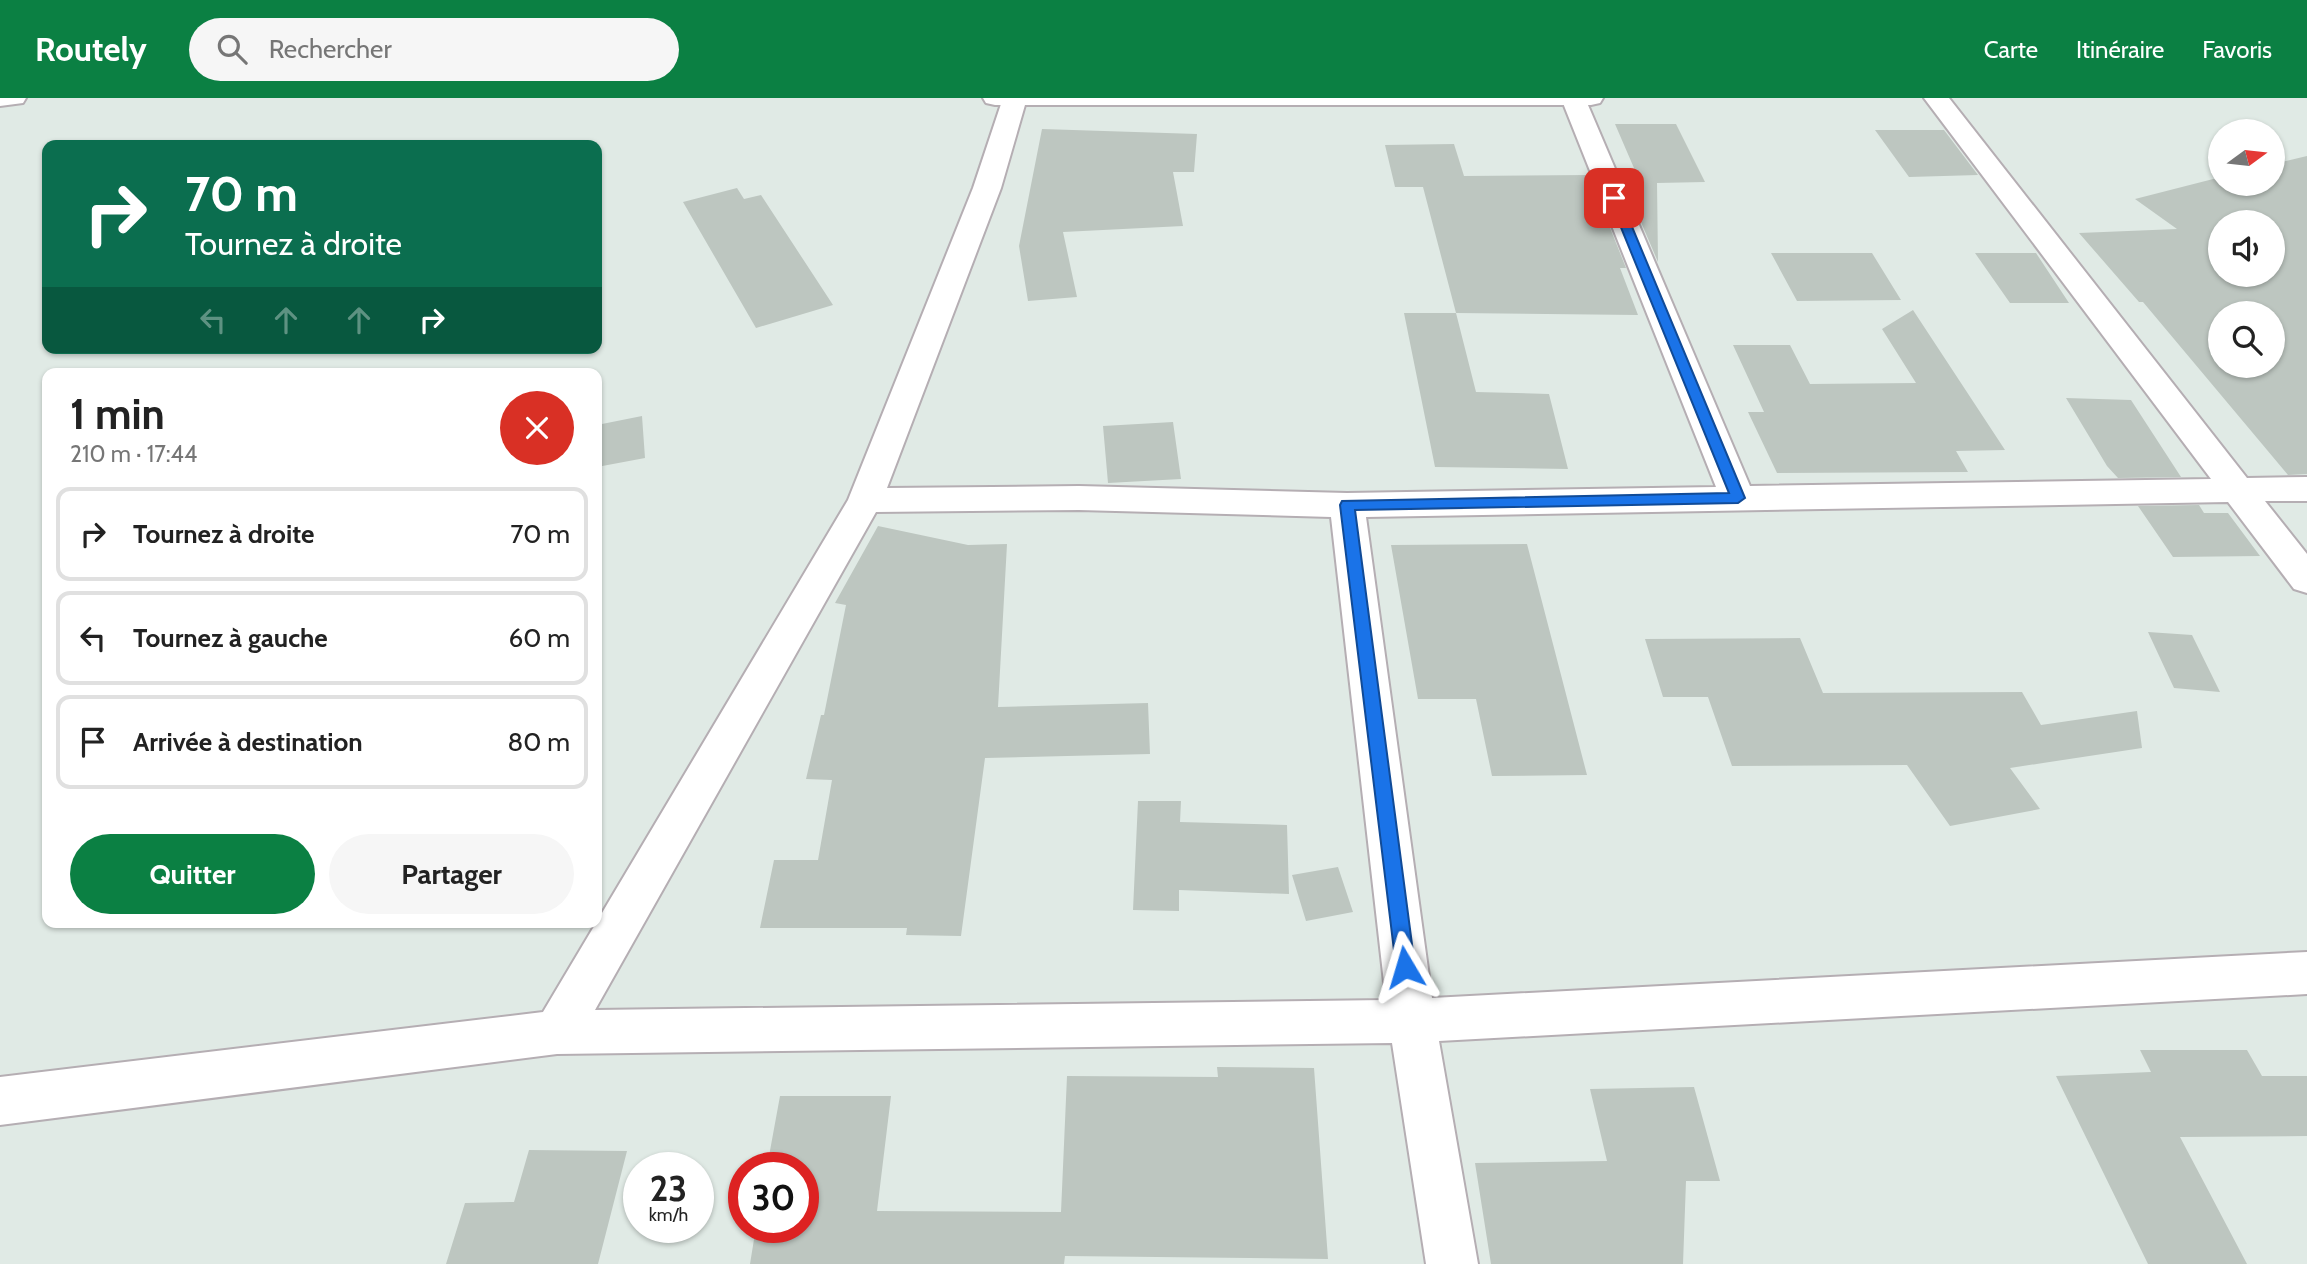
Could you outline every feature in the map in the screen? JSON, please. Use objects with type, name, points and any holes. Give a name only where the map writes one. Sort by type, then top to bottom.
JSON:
[{"type":"street","points":[[0,99],[14,98]]},
{"type":"street","points":[[995,98],[1591,98]]},
{"type":"street","points":[[557,1032],[865,500],[987,188],[1015,98]]},
{"type":"street","points":[[1573,98],[1738,498]]},
{"type":"street","points":[[1936,98],[2307,580]]},
{"type":"street","points":[[865,500],[1079,498],[1347,505],[2307,489]]},
{"type":"street","points":[[1347,505],[1412,1021],[1452,1264]]},
{"type":"street","points":[[0,1101],[557,1032],[1412,1021],[2307,973]]},
{"type":"building","points":[[1615,124],[1676,124],[1705,182],[1657,183],[1658,262],[1621,175],[1637,175]]},
{"type":"building","points":[[1042,129],[1197,134],[1194,172],[1173,172],[1183,226],[1063,232],[1077,297],[1028,301],[1019,246]]},
{"type":"building","points":[[1875,130],[1944,130],[1978,175],[1909,177]]},
{"type":"building","points":[[1454,144],[1464,176],[1589,175],[1626,268],[1620,268],[1638,315],[1456,313],[1423,187],[1395,187],[1385,145]]},
{"type":"building","points":[[2307,156],[2307,474],[2288,475],[2143,302],[2139,302],[2079,233],[2177,229],[2135,199],[2208,180],[2208,196],[2286,196],[2286,161]]},
{"type":"building","points":[[737,188],[744,199],[761,195],[833,305],[756,328],[683,202]]},
{"type":"building","points":[[1771,253],[1872,253],[1901,300],[1797,301]]},
{"type":"building","points":[[1975,253],[2036,253],[2069,303],[2010,303]]},
{"type":"building","points":[[1913,310],[2005,450],[1956,451],[1968,472],[1777,473],[1748,412],[1764,412],[1733,345],[1790,345],[1810,384],[1916,383],[1882,329]]},
{"type":"building","points":[[1404,313],[1456,313],[1476,392],[1549,394],[1568,469],[1435,467]]},
{"type":"building","points":[[2066,398],[2131,400],[2181,477],[2118,478],[2107,466]]},
{"type":"building","points":[[642,416],[645,458],[602,466],[602,424]]},
{"type":"building","points":[[1173,422],[1181,479],[1108,483],[1103,426]]},
{"type":"building","points":[[2199,505],[2204,513],[2228,513],[2260,556],[2173,557],[2138,506]]},
{"type":"building","points":[[878,526],[968,545],[1007,544],[998,707],[1148,703],[1150,754],[985,758],[961,936],[906,935],[907,928],[760,928],[774,860],[818,860],[832,780],[806,779],[821,715],[824,715],[846,605],[835,603]]},
{"type":"building","points":[[1527,544],[1587,775],[1492,776],[1476,699],[1418,699],[1391,545]]},
{"type":"building","points":[[2148,632],[2192,635],[2220,692],[2174,688]]},
{"type":"building","points":[[1800,638],[1823,693],[2022,692],[2041,725],[2137,711],[2142,748],[2010,768],[2040,809],[1950,826],[1907,765],[1732,766],[1708,697],[1663,697],[1645,639]]},
{"type":"building","points":[[1138,801],[1181,801],[1180,822],[1287,825],[1289,894],[1179,890],[1179,911],[1133,910]]},
{"type":"building","points":[[1338,867],[1353,912],[1306,921],[1292,875]]},
{"type":"building","points":[[2140,1050],[2247,1050],[2262,1076],[2307,1076],[2307,1136],[2180,1137],[2247,1264],[2148,1264],[2056,1076],[2151,1072]]},
{"type":"building","points":[[1217,1067],[1314,1068],[1328,1259],[1065,1256],[1064,1264],[750,1264],[753,1243],[819,1243],[819,1152],[770,1152],[780,1096],[891,1096],[877,1211],[1061,1212],[1067,1076],[1218,1077]]},
{"type":"building","points":[[1694,1087],[1720,1181],[1686,1181],[1683,1264],[1491,1264],[1475,1163],[1607,1161],[1590,1089]]},
{"type":"building","points":[[529,1150],[627,1151],[623,1152],[623,1167],[598,1264],[446,1264],[465,1203],[514,1202]]},
{"type":"route","points":[[1405,967],[1347,505],[1738,498],[1614,198]]}]
